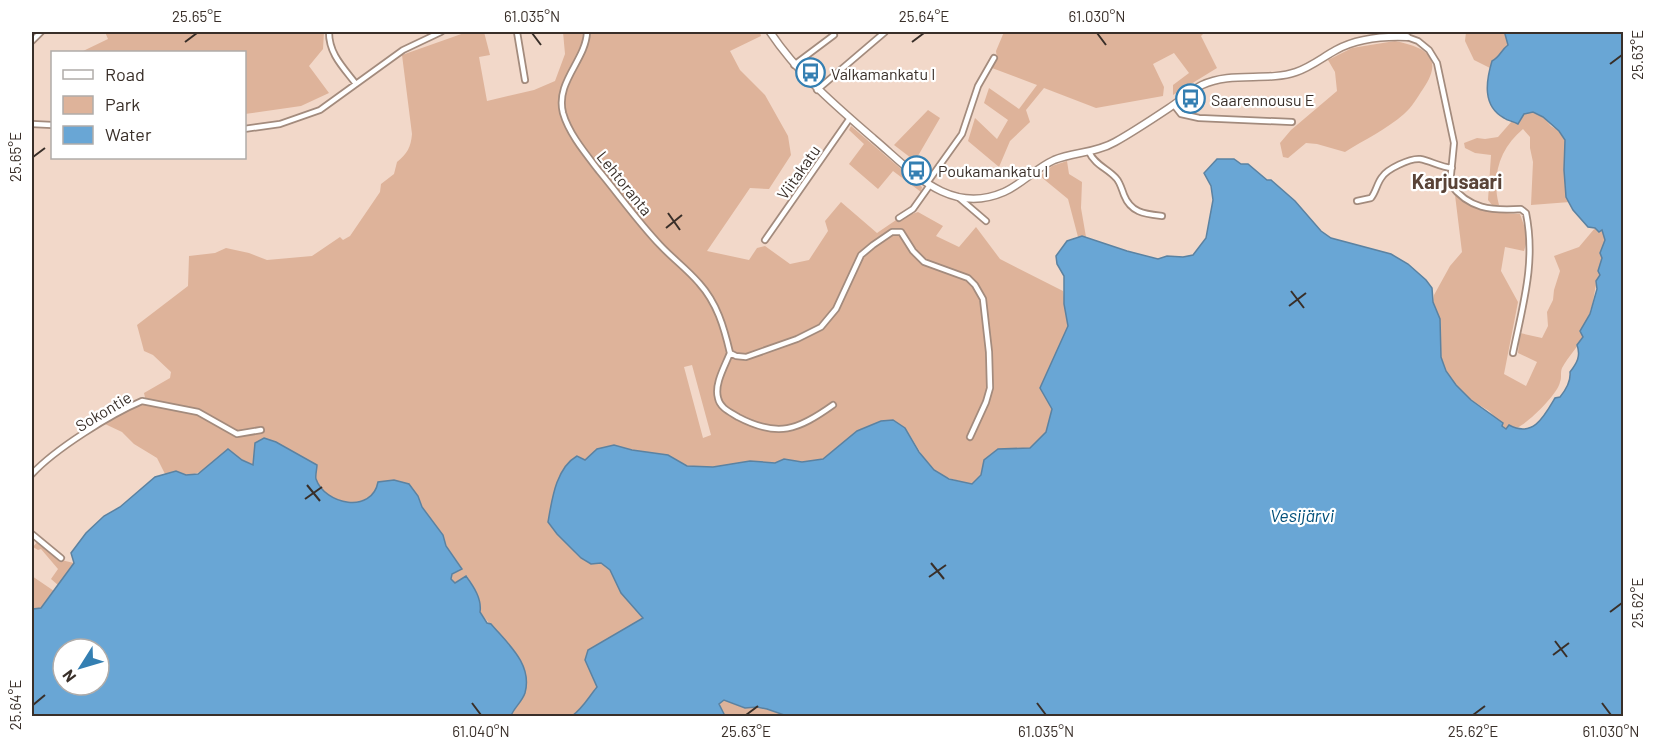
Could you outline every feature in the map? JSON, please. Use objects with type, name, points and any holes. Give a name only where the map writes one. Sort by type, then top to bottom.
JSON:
[{"type":"street","points":[[32,41],[41,32]]},
{"type":"street","points":[[329,32],[330,48],[356,84]]},
{"type":"street","points":[[246,129],[280,124],[309,115],[327,106],[428,34],[441,32]]},
{"type":"street","points":[[517,32],[525,80]]},
{"type":"street","name":"Lehtoranta","points":[[587,32],[584,51],[562,92],[563,113],[585,154],[658,244],[699,282],[711,299],[726,333],[730,353]]},
{"type":"street","points":[[770,32],[794,65],[817,90],[928,184],[945,194],[958,197],[995,195],[1054,160],[1113,144],[1195,89],[1214,81],[1287,75],[1307,67],[1339,48],[1381,37],[1407,37],[1418,41],[1429,50],[1437,63],[1454,143],[1450,184],[1459,195],[1474,204],[1496,210],[1521,209],[1526,213],[1531,237],[1529,276],[1514,353]]},
{"type":"street","points":[[817,90],[885,32]]},
{"type":"street","points":[[794,65],[834,35]]},
{"type":"street","points":[[900,218],[913,209],[962,134],[978,86],[994,58]]},
{"type":"street","points":[[1174,105],[1181,114],[1199,118],[1292,123]]},
{"type":"street","name":"Viitakatu","points":[[765,240],[850,118]]},
{"type":"street","points":[[32,124],[51,125]]},
{"type":"street","points":[[1089,152],[1095,162],[1116,177],[1127,204],[1142,213],[1162,216]]},
{"type":"street","points":[[1357,201],[1371,198],[1381,177],[1411,161],[1419,159],[1452,168]]},
{"type":"street","points":[[958,197],[986,221]]},
{"type":"street","points":[[833,405],[811,421],[791,428],[767,428],[748,422],[721,405],[717,398],[717,388],[730,353],[736,357],[746,357],[797,339],[821,327],[836,309],[861,255],[892,232],[901,232],[918,258],[968,278],[983,299],[989,352],[990,388],[986,402],[969,436]]},
{"type":"street","name":"Sokontie","points":[[32,474],[47,459],[130,406],[142,401],[198,412],[237,434],[243,435],[261,430]]},
{"type":"street","points":[[32,534],[61,558]]},
{"type":"green space","points":[[105,32],[324,32],[323,49],[309,66],[329,93],[301,106],[246,114],[246,51],[83,51],[108,39]]},
{"type":"green space","points":[[467,32],[484,32],[490,55],[479,57],[487,101],[534,90],[555,81],[565,54],[563,32],[760,32],[761,36],[730,51],[740,70],[765,95],[788,136],[791,155],[769,189],[750,188],[707,251],[749,260],[757,248],[765,246],[790,264],[809,260],[828,231],[825,221],[841,202],[877,233],[899,218],[918,212],[943,226],[936,236],[959,247],[976,227],[1000,259],[1063,291],[1068,326],[1040,388],[1052,409],[1046,432],[1030,448],[998,449],[984,460],[981,475],[972,484],[937,472],[930,466],[905,428],[881,421],[857,431],[823,459],[802,462],[784,459],[775,463],[750,461],[686,474],[668,455],[614,445],[597,449],[585,461],[549,523],[581,558],[591,564],[601,563],[610,570],[621,593],[643,618],[588,650],[585,660],[597,687],[581,710],[575,714],[558,717],[511,716],[525,692],[524,669],[512,648],[480,612],[479,598],[467,576],[454,583],[451,578],[452,574],[462,568],[446,546],[443,535],[422,507],[418,496],[377,491],[362,501],[344,502],[242,460],[228,449],[210,465],[194,474],[165,474],[157,458],[134,444],[122,432],[105,424],[132,407],[146,402],[144,393],[170,378],[171,372],[153,355],[144,351],[137,325],[188,286],[189,256],[215,253],[226,248],[267,260],[312,256],[340,237],[343,240],[350,236],[380,192],[381,184],[394,174],[397,162],[406,153],[411,143],[412,134],[402,55]],"holes":[[[692,365],[711,435],[703,438],[684,367]]]},
{"type":"green space","points":[[1004,32],[1205,32],[1201,36],[1217,68],[1173,95],[1173,85],[1189,73],[1174,53],[1153,64],[1164,87],[1163,96],[1096,108],[1044,88],[1026,110],[1030,122],[1010,141],[999,167],[968,141],[975,118],[997,139],[1008,120],[984,103],[989,88],[1019,109],[1037,85],[992,68],[997,59],[996,51]]},
{"type":"green space","points":[[1466,32],[1506,32],[1508,45],[1492,61],[1490,68],[1474,60],[1465,41]]},
{"type":"green space","points":[[1395,41],[1423,50],[1432,61],[1429,78],[1407,111],[1390,125],[1345,152],[1306,143],[1288,158],[1283,157],[1280,143],[1291,130],[1337,91],[1335,72],[1328,60],[1352,48]]},
{"type":"green space","points":[[928,110],[940,118],[915,161],[894,145]]},
{"type":"green space","points":[[1533,112],[1543,117],[1559,131],[1565,140],[1565,186],[1566,197],[1570,202],[1531,205],[1533,162],[1530,137],[1523,129],[1508,145],[1499,163],[1496,184],[1499,205],[1492,205],[1488,200],[1491,155],[1475,153],[1465,148],[1464,143],[1477,138],[1498,137],[1512,121],[1520,118],[1524,113]]},
{"type":"green space","points":[[851,126],[922,187],[921,192],[893,171],[878,189],[849,164],[864,144],[849,130]]},
{"type":"green space","points":[[1067,161],[1069,174],[1082,182],[1081,208],[1086,237],[1078,237],[1068,199],[1040,176],[1052,166]]},
{"type":"green space","points":[[1455,195],[1486,209],[1520,214],[1528,237],[1524,251],[1505,247],[1501,271],[1518,302],[1504,374],[1526,386],[1537,362],[1518,353],[1520,333],[1542,338],[1548,326],[1547,312],[1553,300],[1560,271],[1554,256],[1579,247],[1595,228],[1604,236],[1600,275],[1590,314],[1580,331],[1583,337],[1562,368],[1561,380],[1554,394],[1535,414],[1517,428],[1506,429],[1489,411],[1471,400],[1446,371],[1441,357],[1440,319],[1433,302],[1434,295],[1450,266],[1462,252]]},
{"type":"green space","points":[[38,541],[61,560],[74,563],[58,585],[51,579],[58,569],[41,549],[33,547]]},
{"type":"green space","points":[[32,576],[54,591],[41,608],[33,609],[32,612]]},
{"type":"green space","points":[[724,700],[745,708],[757,707],[787,716],[725,716],[719,704]]},
{"type":"water","name":"Vesijärvi","points":[[1506,32],[1623,32],[1623,716],[787,716],[757,707],[745,708],[724,700],[719,704],[725,716],[572,716],[597,687],[585,660],[588,650],[643,618],[621,593],[610,570],[601,563],[591,564],[581,558],[548,522],[556,485],[570,461],[577,456],[585,460],[597,449],[614,445],[668,455],[687,466],[713,467],[750,461],[775,463],[784,459],[802,462],[823,459],[857,431],[881,421],[893,420],[905,428],[919,452],[934,470],[949,479],[972,484],[981,475],[984,460],[998,449],[1030,448],[1046,432],[1052,409],[1040,388],[1068,326],[1064,304],[1064,276],[1057,264],[1056,256],[1067,241],[1082,236],[1158,259],[1167,256],[1193,255],[1206,238],[1213,200],[1211,186],[1204,173],[1217,159],[1234,159],[1241,164],[1248,164],[1295,201],[1321,231],[1331,238],[1391,254],[1408,264],[1432,288],[1433,302],[1440,319],[1441,357],[1446,371],[1456,385],[1471,400],[1503,423],[1502,426],[1506,429],[1509,425],[1525,429],[1537,424],[1555,398],[1560,397],[1564,392],[1569,382],[1570,372],[1578,359],[1577,345],[1583,337],[1580,331],[1590,314],[1597,289],[1596,281],[1600,275],[1598,271],[1602,258],[1600,253],[1605,240],[1602,230],[1599,232],[1595,228],[1588,227],[1573,210],[1566,197],[1565,140],[1559,131],[1543,117],[1533,112],[1524,114],[1518,124],[1504,118],[1492,107],[1487,85],[1488,77],[1492,61],[1508,45]]},
{"type":"water","points":[[264,438],[276,442],[317,465],[316,478],[321,488],[338,500],[358,502],[367,499],[374,492],[378,482],[394,480],[409,484],[418,496],[422,507],[443,535],[446,546],[462,569],[452,574],[451,579],[455,583],[466,576],[477,593],[480,612],[487,623],[491,624],[522,663],[526,682],[525,693],[511,716],[32,716],[32,612],[33,609],[41,608],[74,563],[71,553],[86,533],[104,516],[120,507],[155,477],[176,471],[186,475],[198,474],[228,449],[253,465],[255,443]]},
{"type":"place","name":"Valkamankatu I","points":[[810,73]]},
{"type":"place","name":"Saarennousu E","points":[[1190,99]]},
{"type":"place","name":"Poukamankatu I","points":[[917,170]]},
{"type":"district","name":"Karjusaari","points":[[1457,181]]}]
